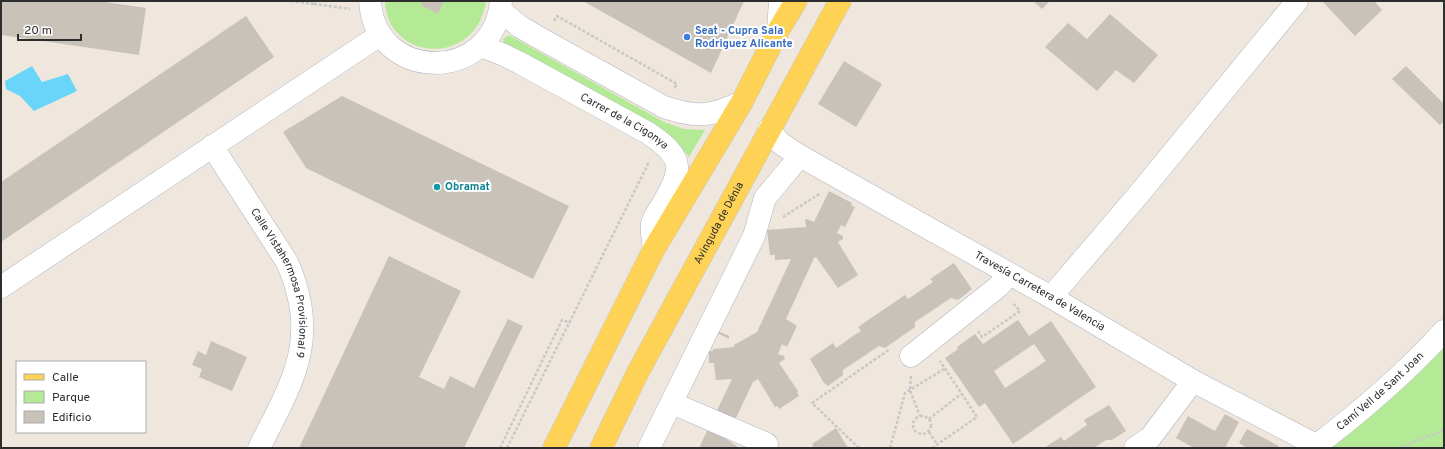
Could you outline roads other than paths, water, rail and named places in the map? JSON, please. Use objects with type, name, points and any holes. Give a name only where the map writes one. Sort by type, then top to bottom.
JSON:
[{"type":"main road","points":[[554,448],[654,249],[742,102],[778,31],[796,1]]},
{"type":"main road","name":"Avinguda de Dénia","points":[[601,448],[638,372],[840,1]]},
{"type":"street","points":[[370,1],[372,17],[380,34],[393,49],[404,56],[428,64],[447,63],[466,57],[481,46],[493,29],[501,6],[520,26],[664,107],[686,115],[706,115],[724,110],[742,102]]},
{"type":"street","points":[[778,31],[780,1]]},
{"type":"street","points":[[1051,297],[1144,188],[1297,1]]},
{"type":"street","points":[[1,287],[380,34]]},
{"type":"street","name":"Carrer de la Cigonya","points":[[481,46],[504,55],[648,133],[667,145],[675,157],[677,170],[675,182],[652,223],[654,249]]},
{"type":"street","name":"Travesía Carretera de Valencia","points":[[769,129],[780,143],[800,156],[1004,280],[1051,297],[1192,381],[1315,447]]},
{"type":"street","name":"Calle Vistahermosa Provisional 9","points":[[212,146],[287,262],[295,281],[300,301],[302,344],[298,364],[291,384],[259,448]]},
{"type":"street","points":[[649,448],[754,236],[765,198],[800,156]]},
{"type":"street","points":[[904,350],[1004,280]]},
{"type":"street","name":"Camí Vell de Sant Joan","points":[[1315,447],[1372,399],[1429,347],[1444,331]]},
{"type":"street","points":[[1135,448],[1150,438],[1192,381]]},
{"type":"street","points":[[672,403],[766,444]]},
{"type":"water","points":[[32,66],[42,82],[68,74],[77,91],[34,111],[20,96],[6,89],[5,81]]},
{"type":"place","name":"Seat - Cupra Sala Rodriguez Alicante","points":[[687,37]]},
{"type":"place","name":"Obramat","points":[[437,187]]}]
